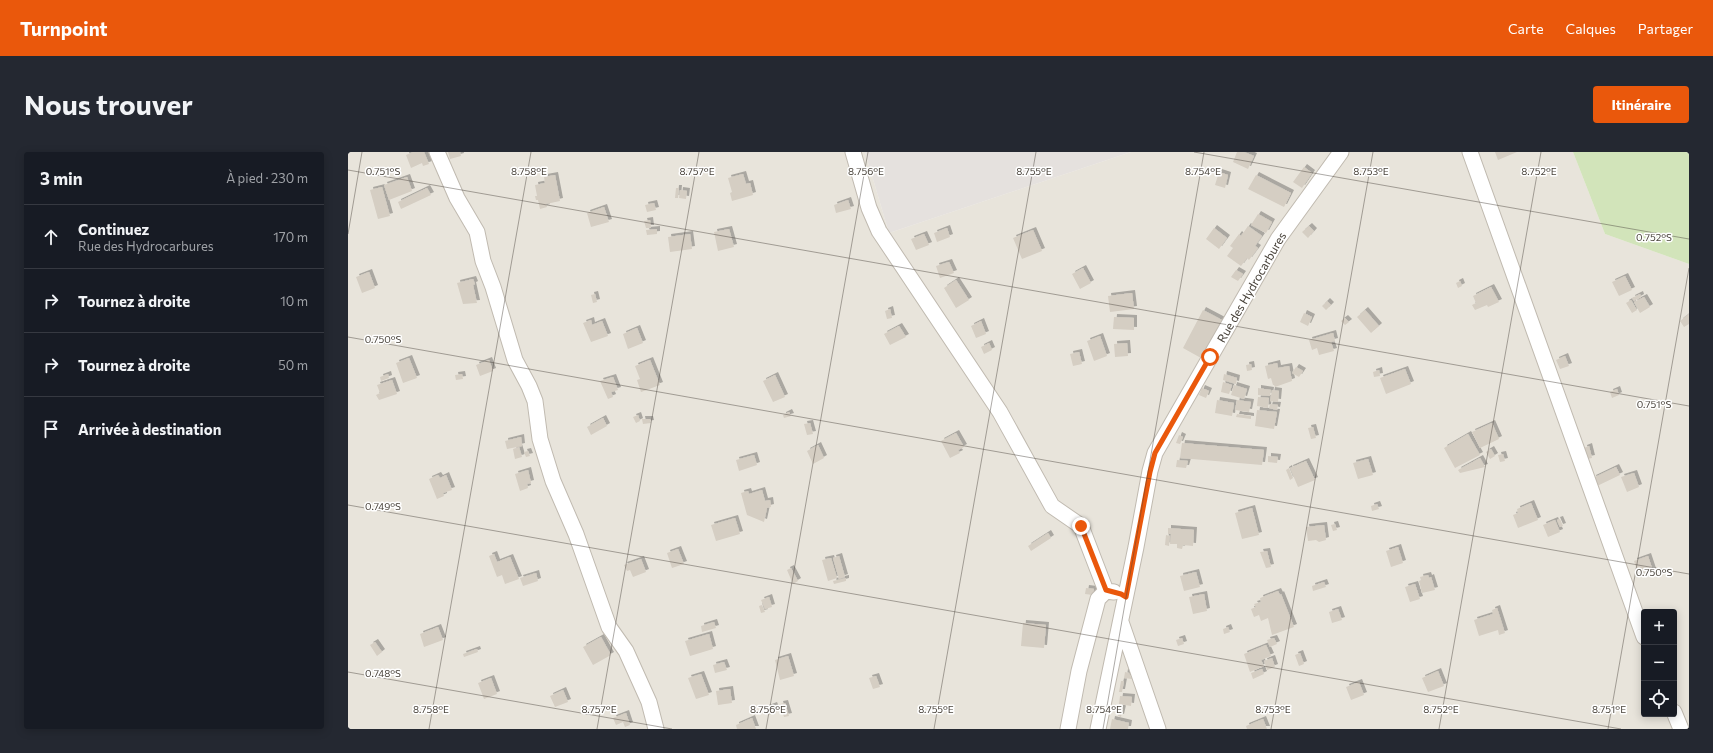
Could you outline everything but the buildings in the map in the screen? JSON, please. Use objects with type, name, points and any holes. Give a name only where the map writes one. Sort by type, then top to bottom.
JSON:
[{"type":"street","points":[[437,152],[457,198],[477,232],[483,262],[493,287],[515,360],[535,401],[540,439],[553,482],[576,534],[609,627],[619,645],[626,651],[649,702],[656,729]]},
{"type":"street","points":[[854,152],[868,208],[880,231],[1000,412],[1052,506],[1081,526],[1106,590]]},
{"type":"street","name":"Rue des Hydrocarbures","points":[[1098,729],[1155,453],[1278,239],[1341,152]]},
{"type":"street","points":[[1470,152],[1641,629]]},
{"type":"street","points":[[1106,590],[1126,597]]},
{"type":"street","points":[[1068,729],[1079,671],[1098,599],[1106,590]]},
{"type":"street","points":[[1121,622],[1158,729]]},
{"type":"street","points":[[1676,717],[1681,729]]},
{"type":"shaded area","points":[[348,152],[865,152],[889,233],[1131,152],[1573,152],[1605,234],[1689,264],[1689,729],[348,729]]},
{"type":"shaded area","points":[[865,152],[1131,152],[889,233]]},
{"type":"green space","points":[[1573,152],[1689,152],[1689,264],[1605,234]]},
{"type":"route","points":[[1081,526],[1106,590],[1116,592],[1126,597],[1155,453],[1210,357]]}]
